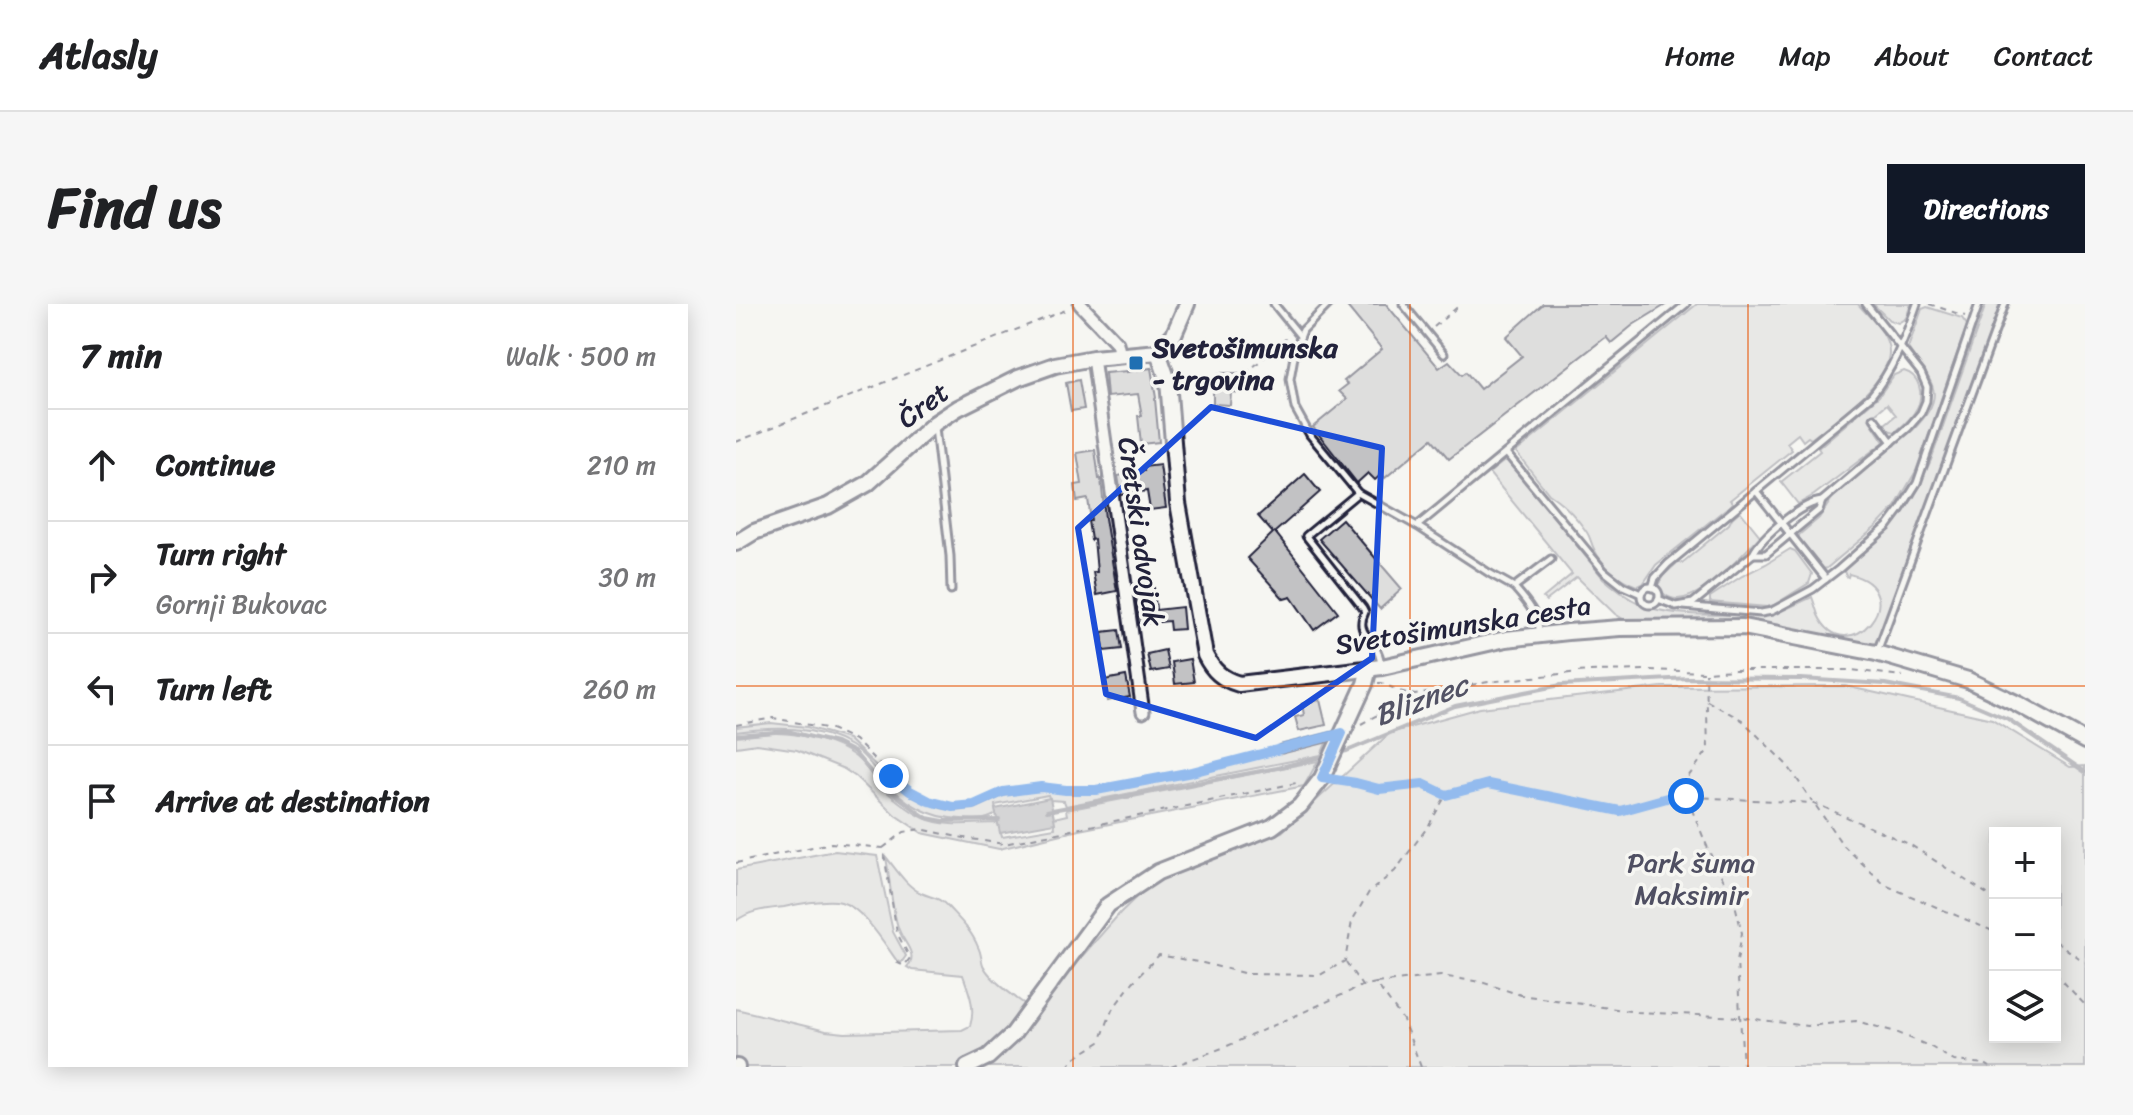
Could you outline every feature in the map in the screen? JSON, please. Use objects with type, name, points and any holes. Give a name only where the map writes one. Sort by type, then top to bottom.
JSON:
[{"type":"street","points":[[1080,304],[1117,343],[1120,356]]},
{"type":"street","points":[[1158,352],[1174,334],[1187,304]]},
{"type":"street","name":"Čret","points":[[736,543],[754,532],[828,506],[867,484],[935,423],[1018,378],[1055,365],[1158,352]]},
{"type":"street","name":"Svetošimunska cesta","points":[[1158,352],[1168,381],[1178,503],[1205,655],[1218,675],[1239,684],[1376,668],[1506,639],[1540,635],[1601,629],[1743,627],[1876,653],[1968,680],[2085,741]]},
{"type":"street","name":"Čretski odvojak","points":[[1093,358],[1143,712]]},
{"type":"street","points":[[967,1067],[988,1057],[1013,1034],[1108,905],[1158,872],[1272,827],[1300,806],[1325,772],[1365,684],[1376,668]]},
{"type":"lane","points":[[1274,304],[1300,336]]},
{"type":"lane","points":[[1329,304],[1310,321],[1300,336],[1293,357],[1290,379],[1295,408],[1310,435],[1358,493],[1514,587],[1538,619],[1540,635]]},
{"type":"lane","points":[[1403,304],[1444,354]]},
{"type":"lane","points":[[1417,526],[1686,304]]},
{"type":"lane","points":[[1683,606],[1693,603],[1753,554],[1758,544],[1782,524],[1809,504],[1822,501],[1892,442],[1921,413],[1927,395],[1925,380],[1866,304]]},
{"type":"lane","points":[[1652,588],[1660,571],[1871,396],[1887,375],[1901,347],[1917,304]]},
{"type":"lane","points":[[1658,599],[1670,605],[1761,613],[1772,611],[1813,589],[1888,526],[1908,499],[1926,460],[1979,304]]},
{"type":"lane","points":[[1876,653],[2005,304]]},
{"type":"lane","points":[[1874,418],[1892,442]]},
{"type":"lane","points":[[935,423],[951,590]]},
{"type":"lane","points":[[1506,453],[1604,571],[1623,586],[1641,594]]},
{"type":"lane","points":[[1756,491],[1826,579]]},
{"type":"lane","points":[[1358,493],[1306,536],[1363,608],[1361,628],[1379,653],[1376,668]]},
{"type":"lane","points":[[1753,554],[1766,554],[1819,510],[1822,501]]},
{"type":"lane","points":[[1514,587],[1551,559]]},
{"type":"lane","points":[[1652,588],[1658,599],[1654,604],[1645,604],[1641,594],[1644,589],[1652,588]]},
{"type":"lane","points":[[1282,749],[1340,738]]},
{"type":"path","points":[[736,442],[1080,304]]},
{"type":"path","points":[[1427,333],[1461,304]]},
{"type":"path","points":[[1929,304],[1974,319]]},
{"type":"path","points":[[1245,374],[1291,335]]},
{"type":"path","points":[[1340,738],[1415,695],[1488,682],[1588,671],[1650,670],[1851,670],[1902,676]]},
{"type":"path","points":[[1674,796],[1708,750],[1706,672]]},
{"type":"path","points":[[1365,684],[1382,683],[1415,695]]},
{"type":"path","points":[[1707,701],[1742,720],[1788,766],[1842,844],[1885,885],[1989,929]]},
{"type":"path","points":[[736,725],[773,718],[831,729],[855,740],[910,791],[929,801],[953,807],[974,805],[1003,792],[1041,787],[1096,790],[1192,772],[1282,749]]},
{"type":"path","points":[[736,863],[831,843],[883,848],[904,832],[921,829],[1004,844],[1325,772],[1379,789],[1423,784],[1446,795],[1488,784],[1620,811],[1674,796],[1814,803],[1909,844],[1989,895]]},
{"type":"path","points":[[1362,986],[1345,961],[1352,921],[1369,892],[1395,871],[1429,825],[1446,795]]},
{"type":"path","points":[[1686,796],[1734,900],[1742,933],[1737,961],[1743,1067]]},
{"type":"path","points":[[883,848],[897,933],[910,958],[904,966],[894,961]]},
{"type":"path","points":[[2061,945],[2085,962]]},
{"type":"path","points":[[1068,1067],[1073,1059],[1100,1042],[1112,1010],[1159,955],[1247,974],[1320,975],[1345,961]]},
{"type":"path","points":[[1171,1067],[1225,1047],[1362,986],[1441,976],[1481,982],[1521,995],[1636,1012],[1740,1017],[1807,1026],[1856,1021],[1896,1032],[1954,1061],[1990,1067]]},
{"type":"path","points":[[2061,979],[2085,1005]]},
{"type":"path","points":[[1376,983],[1403,1020],[1421,1067]]},
{"type":"highlighted area","points":[[1211,407],[1382,448],[1372,658],[1256,738],[1106,694],[1078,528]]},
{"type":"green space","points":[[1697,304],[1858,304],[1883,334],[1888,345],[1888,358],[1883,371],[1862,398],[1811,439],[1808,437],[1803,441],[1798,434],[1787,443],[1792,450],[1730,500],[1733,503],[1656,565],[1643,584],[1637,586],[1606,567],[1582,526],[1549,494],[1516,452]]},
{"type":"green space","points":[[1873,304],[1911,304],[1906,318],[1898,323],[1889,320]]},
{"type":"green space","points":[[1986,304],[2000,304],[1877,647],[1742,624],[1628,622],[1615,614],[1577,577],[1546,601],[1543,598],[1572,574],[1489,473],[1507,459],[1603,578],[1637,602],[1677,613],[1764,616],[1812,597],[1818,615],[1830,631],[1844,636],[1859,632],[1870,623],[1877,610],[1878,596],[1869,583],[1849,574],[1846,576],[1845,567],[1890,529],[1914,497],[1931,460]]},
{"type":"green space","points":[[1927,307],[1962,318],[1967,325],[1916,471],[1895,507],[1877,526],[1824,569],[1799,535],[1819,518],[1835,494],[1913,430],[1931,406],[1933,388],[1908,348],[1922,309]]},
{"type":"green space","points":[[1904,371],[1914,377],[1919,386],[1919,403],[1913,415],[1895,432],[1888,430],[1885,424],[1896,415],[1887,404],[1869,419],[1884,442],[1798,504],[1781,482],[1820,451],[1818,448],[1879,396],[1894,375]]},
{"type":"green space","points":[[1740,511],[1760,536],[1726,571],[1695,594],[1680,599],[1667,597],[1658,585],[1663,576],[1729,524]]},
{"type":"green space","points":[[1790,549],[1795,551],[1812,574],[1809,583],[1767,607],[1710,602],[1710,597]]},
{"type":"green space","name":"Park šuma Maksimir","points":[[1845,686],[1992,719],[2070,767],[2085,766],[2085,1067],[736,1067],[736,1009],[845,1033],[962,1030],[970,1026],[972,1006],[963,975],[907,967],[912,957],[896,919],[886,857],[911,886],[948,907],[972,936],[983,965],[992,977],[1035,1010],[1120,913],[1158,876],[1282,832],[1390,733],[1480,708],[1662,687]]},
{"type":"green space","points":[[771,723],[807,727],[848,739],[914,797],[942,808],[958,810],[976,808],[1001,796],[1031,790],[1095,791],[1145,782],[1327,741],[1321,755],[1066,806],[1064,801],[1050,800],[1048,795],[995,805],[996,814],[970,820],[938,816],[916,807],[889,786],[859,752],[837,739],[795,729],[736,732],[736,727]]},
{"type":"green space","points":[[772,733],[806,736],[841,748],[859,760],[894,798],[924,818],[951,824],[998,823],[1002,837],[1055,828],[1054,818],[1067,815],[1066,810],[1318,761],[1304,786],[1079,830],[999,849],[922,833],[895,815],[844,769],[797,750],[757,744],[736,747],[736,737]]},
{"type":"green space","points":[[835,851],[877,856],[893,932],[906,956],[901,963],[865,919],[841,902],[821,901],[765,909],[736,921],[736,870]]},
{"type":"shaded area","points":[[1050,798],[1055,823],[1000,833],[995,809]]},
{"type":"building","points":[[1345,304],[1386,304],[1439,368],[1449,361],[1462,375],[1466,372],[1480,389],[1522,356],[1506,337],[1543,304],[1667,304],[1611,343],[1606,337],[1449,459],[1432,439],[1385,478],[1382,474],[1375,480],[1368,473],[1357,483],[1313,427],[1347,399],[1339,391],[1348,384],[1344,381],[1382,349]]},
{"type":"building","points":[[1151,368],[1159,442],[1141,444],[1138,416],[1142,416],[1138,394],[1107,397],[1105,373]]},
{"type":"building","points":[[1219,373],[1243,373],[1242,393],[1231,392],[1230,405],[1213,404],[1213,382],[1219,382]]},
{"type":"building","points":[[1079,380],[1084,409],[1071,411],[1066,383]]},
{"type":"building","points":[[1095,450],[1117,591],[1097,595],[1088,499],[1077,501],[1075,485],[1082,484],[1077,453]]},
{"type":"building","points":[[1160,465],[1166,508],[1150,510],[1147,491],[1121,495],[1118,476]]},
{"type":"building","points":[[1305,474],[1320,492],[1275,532],[1338,612],[1314,630],[1291,597],[1284,599],[1247,558],[1273,533],[1258,516]]},
{"type":"building","points":[[1342,519],[1402,589],[1380,609],[1319,539]]},
{"type":"building","points":[[1154,588],[1156,610],[1182,607],[1184,629],[1170,630],[1169,621],[1139,624],[1135,589]]},
{"type":"building","points":[[1119,630],[1122,649],[1104,651],[1102,632]]},
{"type":"building","points":[[1165,650],[1169,669],[1151,672],[1147,654]]},
{"type":"building","points":[[1190,659],[1194,682],[1175,684],[1172,662]]},
{"type":"building","points":[[1126,676],[1130,697],[1107,701],[1104,680]]},
{"type":"building","points":[[1320,700],[1326,725],[1299,731],[1295,717],[1304,715],[1302,704]]},
{"type":"waterway","name":"Bliznec","points":[[1337,753],[1455,706],[1561,685],[1689,678],[1801,679],[1885,684],[1959,698],[2008,719],[2085,772]]},
{"type":"waterway","name":"Bliznec","points":[[736,735],[787,731],[836,743],[854,752],[881,784],[927,818],[943,821],[999,820]]},
{"type":"waterway","name":"Bliznec","points":[[1047,811],[1277,768],[1329,755]]},
{"type":"place","name":"Svetošimunska - trgovina","points":[[1136,363]]},
{"type":"route","points":[[891,776],[929,801],[953,807],[974,805],[1003,792],[1041,787],[1096,790],[1192,772],[1342,733],[1322,778],[1379,789],[1423,784],[1446,795],[1488,784],[1620,811],[1674,796],[1686,796]]}]
